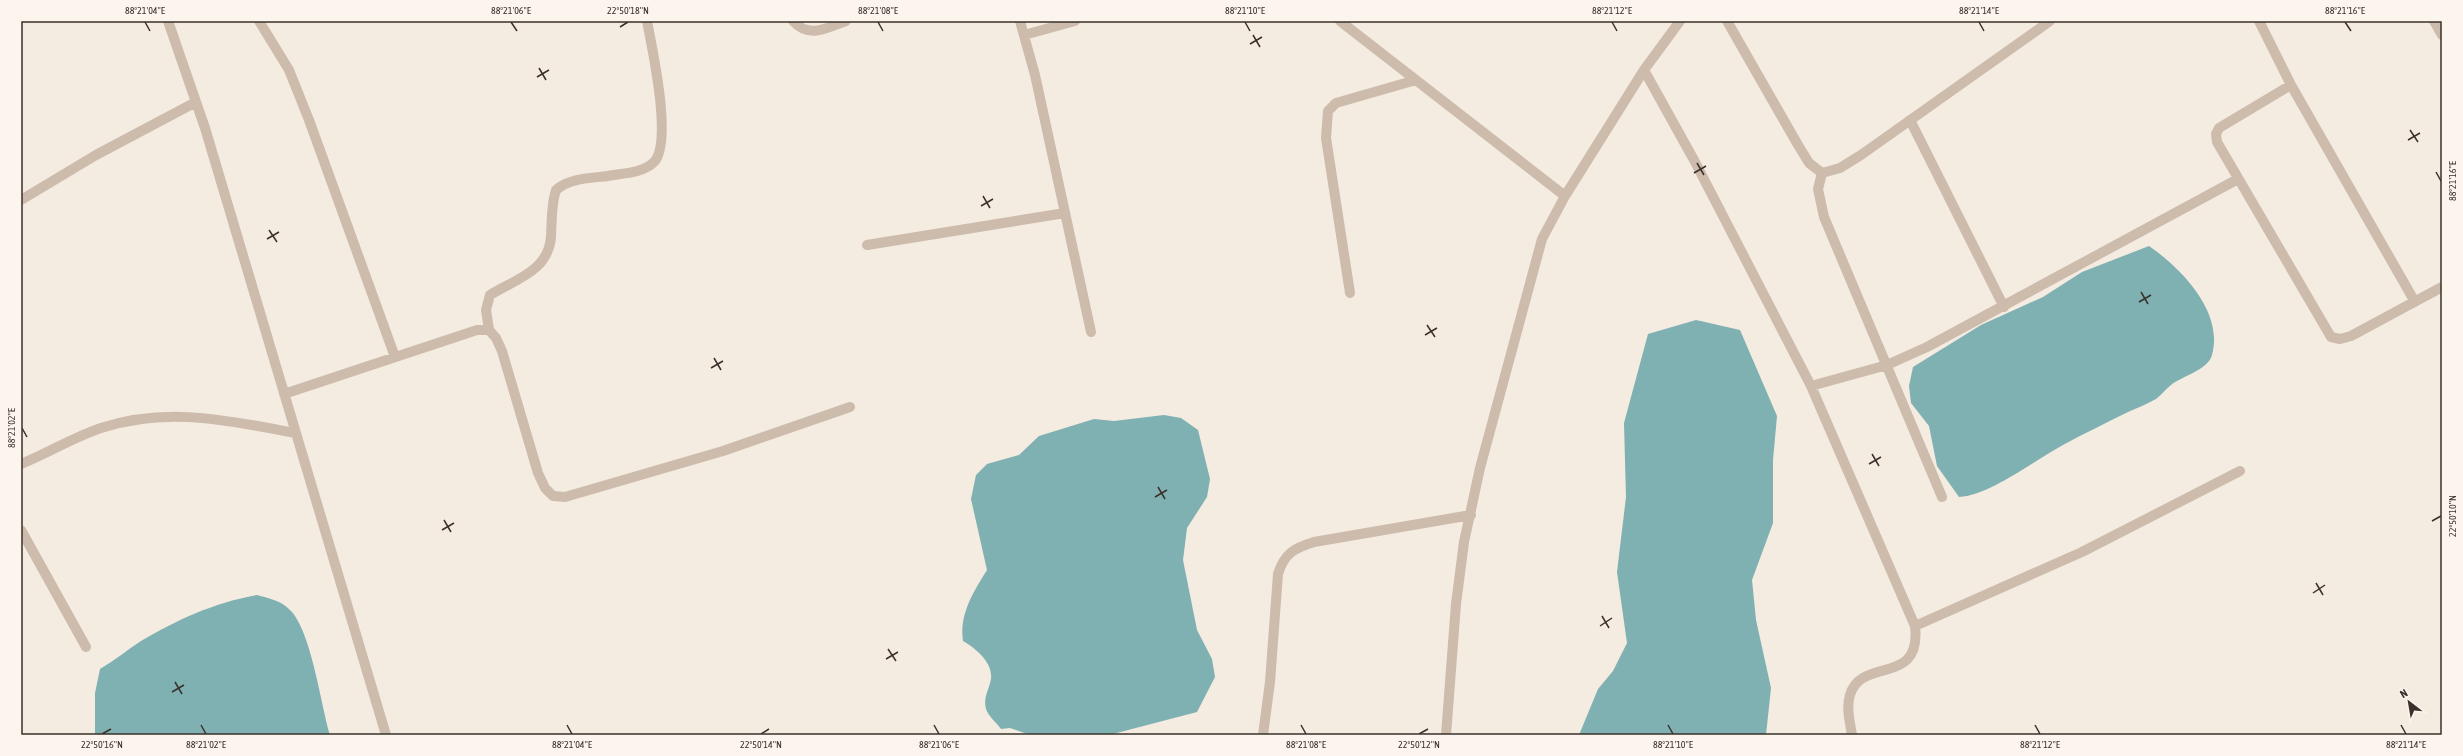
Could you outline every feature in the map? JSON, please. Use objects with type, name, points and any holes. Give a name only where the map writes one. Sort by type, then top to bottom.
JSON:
[{"type":"street","points":[[168,21],[196,102],[386,735]]},
{"type":"street","points":[[259,21],[289,70],[309,120],[395,357]]},
{"type":"street","points":[[647,21],[657,74],[663,134],[660,152],[655,161],[636,172],[568,182],[556,190],[552,204],[550,244],[547,256],[539,267],[490,295],[486,310],[489,330],[496,338],[502,351],[538,473],[545,488],[553,496],[565,497],[723,451],[850,407]]},
{"type":"street","points":[[793,21],[801,29],[812,32],[846,21]]},
{"type":"street","points":[[1020,21],[1035,75],[1090,332]]},
{"type":"street","points":[[1024,35],[1075,21]]},
{"type":"street","points":[[1340,21],[1565,196]]},
{"type":"street","points":[[1446,735],[1456,604],[1464,542],[1480,468],[1542,239],[1565,196],[1644,70],[1680,21]]},
{"type":"street","points":[[1727,21],[1809,163],[1822,173]]},
{"type":"street","points":[[1822,173],[1840,168],[2050,21]]},
{"type":"street","points":[[2259,21],[2290,85],[2415,302]]},
{"type":"street","points":[[2434,21],[2442,35]]},
{"type":"street","points":[[1644,70],[1694,160],[1811,386],[1915,626],[1917,643],[1914,653],[1904,663],[1868,676],[1856,684],[1850,694],[1848,710],[1852,735]]},
{"type":"street","points":[[1350,293],[1326,138],[1328,111],[1336,103],[1416,80]]},
{"type":"street","points":[[2290,85],[2219,128],[2216,134],[2217,142],[2331,338],[2340,339],[2351,336],[2442,287]]},
{"type":"street","points":[[21,200],[96,155],[196,102]]},
{"type":"street","points":[[1910,120],[2004,307]]},
{"type":"street","points":[[1822,173],[1818,189],[1824,217],[1942,497]]},
{"type":"street","points":[[1811,386],[1887,365],[1927,347],[2004,307],[2238,179]]},
{"type":"street","points":[[867,245],[1065,213]]},
{"type":"street","points":[[284,394],[477,330],[489,330]]},
{"type":"street","points":[[21,464],[101,428],[132,420],[184,415],[203,416],[296,434]]},
{"type":"street","points":[[1915,626],[2082,552],[2240,470]]},
{"type":"street","points":[[1263,735],[1270,682],[1278,574],[1282,562],[1287,554],[1299,546],[1314,542],[1471,515]]},
{"type":"street","points":[[21,530],[86,647]]},
{"type":"water","points":[[2149,246],[2174,266],[2197,293],[2206,307],[2212,323],[2214,339],[2210,360],[2200,369],[2171,385],[2156,399],[2071,441],[1984,491],[1959,497],[1937,466],[1929,426],[1911,403],[1909,386],[1913,367],[1981,325],[2043,297],[2082,272]]},
{"type":"water","points":[[1696,320],[1740,330],[1777,416],[1773,460],[1773,523],[1752,580],[1756,620],[1771,688],[1766,735],[1579,735],[1598,689],[1613,671],[1627,643],[1617,572],[1626,497],[1624,423],[1648,334]]},
{"type":"water","points":[[1164,415],[1181,418],[1198,430],[1210,479],[1207,497],[1187,528],[1183,560],[1197,630],[1212,659],[1215,677],[1197,712],[1109,735],[1030,735],[1010,728],[1001,729],[989,714],[985,705],[991,679],[989,667],[978,652],[963,641],[962,631],[965,612],[977,586],[987,570],[971,499],[976,475],[987,464],[1019,455],[1039,436],[1094,419],[1114,421]]},
{"type":"water","points":[[257,595],[283,604],[290,610],[297,620],[310,650],[330,735],[95,735],[95,693],[100,669],[141,641],[182,619],[226,602]]}]
